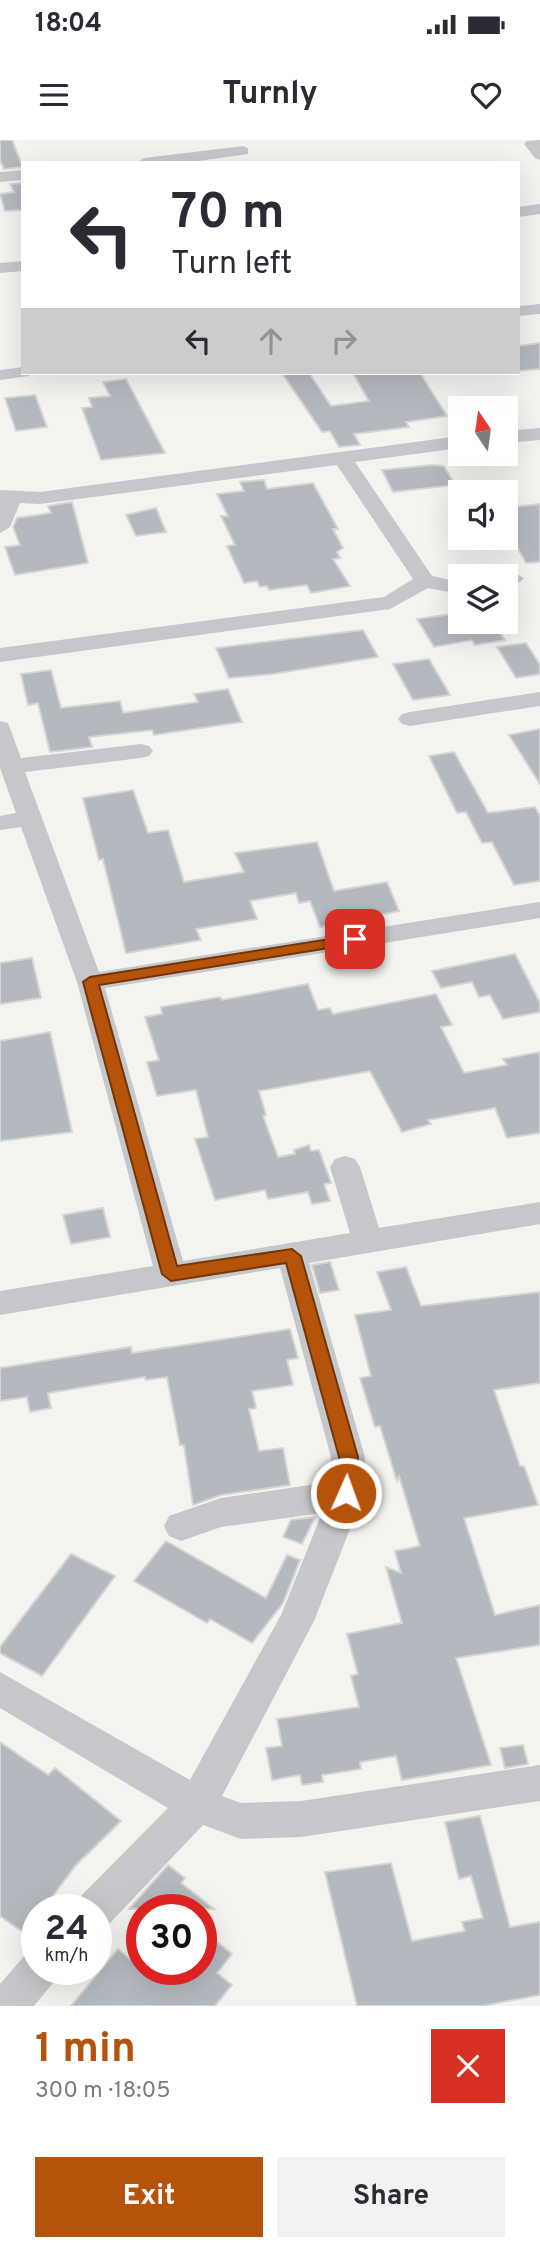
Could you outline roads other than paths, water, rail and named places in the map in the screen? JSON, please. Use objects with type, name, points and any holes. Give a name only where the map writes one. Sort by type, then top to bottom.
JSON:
[{"type":"street","points":[[540,142],[532,144],[540,155]]},
{"type":"street","points":[[159,161],[243,150]]},
{"type":"street","points":[[0,177],[21,175]]},
{"type":"street","points":[[520,212],[540,209]]},
{"type":"street","points":[[0,268],[21,266]]},
{"type":"street","points":[[520,311],[540,309]]},
{"type":"street","points":[[0,374],[21,372]]},
{"type":"street","points":[[518,436],[540,434]]},
{"type":"street","points":[[0,527],[6,497],[40,498],[448,444]]},
{"type":"street","points":[[342,458],[425,581]]},
{"type":"street","points":[[0,655],[390,603],[425,581],[448,586]]},
{"type":"street","points":[[410,719],[540,699]]},
{"type":"street","points":[[0,728],[90,982],[171,1274]]},
{"type":"street","points":[[12,766],[141,751]]},
{"type":"street","points":[[0,823],[30,818]]},
{"type":"street","points":[[90,982],[540,910]]},
{"type":"street","points":[[345,1167],[369,1243]]},
{"type":"street","points":[[0,1303],[540,1213]]},
{"type":"street","points":[[111,1894],[197,1805],[296,1621],[346,1493],[348,1457],[292,1256]]},
{"type":"street","points":[[181,1526],[220,1511],[321,1500],[346,1493]]},
{"type":"street","points":[[0,1689],[197,1805],[241,1821],[271,1821],[540,1783]]},
{"type":"street","points":[[8,2006],[26,1985]]}]
